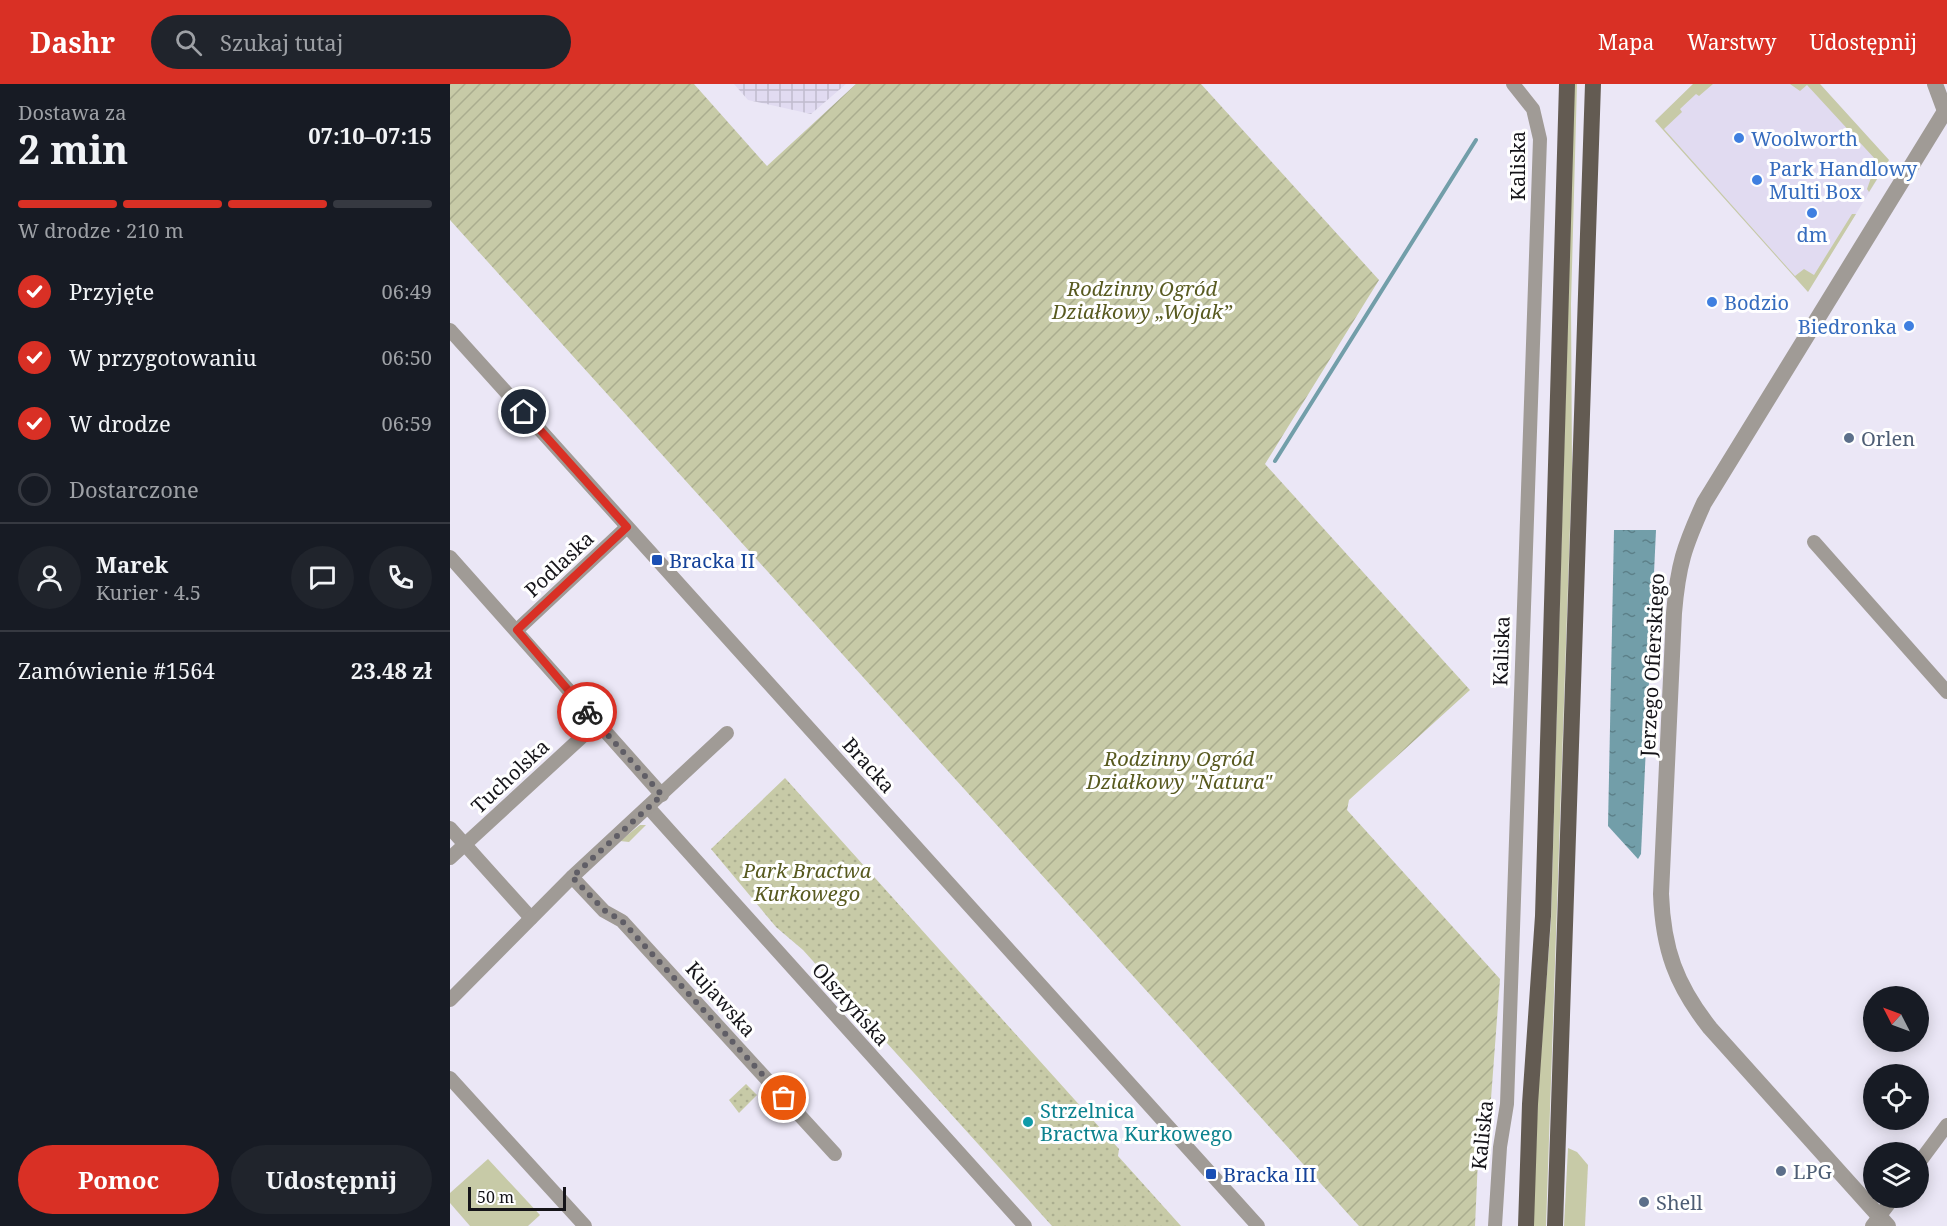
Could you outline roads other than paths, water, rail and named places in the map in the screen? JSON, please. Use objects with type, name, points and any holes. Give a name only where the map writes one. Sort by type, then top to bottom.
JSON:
[{"type":"main road","points":[[1526,1226],[1530,1104],[1543,927],[1567,84]]},
{"type":"main road","points":[[1555,1226],[1593,84]]},
{"type":"street","name":"Kaliska","points":[[1495,1226],[1500,1147],[1507,1104],[1540,139],[1533,109],[1513,84]]},
{"type":"street","points":[[1593,104],[1601,84]]},
{"type":"street","points":[[1935,84],[1946,106]]},
{"type":"street","name":"Jerzego Ofierskiego","points":[[1880,1223],[1710,1028],[1690,1002],[1672,966],[1662,921],[1661,894],[1674,613],[1678,570],[1684,545],[1704,503],[1946,106]]},
{"type":"street","name":"Bracka","points":[[450,330],[1258,1226]]},
{"type":"street","name":"Podlaska","points":[[517,630],[627,527]]},
{"type":"street","points":[[1814,542],[1947,692]]},
{"type":"street","points":[[450,557],[662,795]]},
{"type":"street","name":"Tucholska","points":[[450,858],[597,723]]},
{"type":"street","points":[[450,1000],[572,877],[727,733]]},
{"type":"street","name":"Olsztyńska","points":[[648,807],[1025,1226]]},
{"type":"street","points":[[450,828],[531,918]]},
{"type":"street","name":"Kujawska","points":[[572,877],[604,910],[630,929],[835,1154]]},
{"type":"street","points":[[450,1078],[585,1226]]},
{"type":"street","points":[[1929,1149],[1947,1125]]},
{"type":"street","points":[[1880,1223],[1888,1208]]},
{"type":"water","points":[[1614,530],[1656,530],[1641,854],[1638,859],[1608,826]]},
{"type":"waterway","points":[[1275,461],[1476,140]]},
{"type":"place","name":"Woolworth","points":[[1739,138]]},
{"type":"place","name":"Park Handlowy Multi Box","points":[[1757,180]]},
{"type":"place","name":"dm","points":[[1812,213]]},
{"type":"place","name":"Bodzio","points":[[1712,302]]},
{"type":"place","name":"Biedronka","points":[[1909,326]]},
{"type":"place","name":"Orlen","points":[[1849,438]]},
{"type":"place","name":"Bracka II","points":[[657,560]]},
{"type":"place","name":"Strzelnica Bractwa Kurkowego","points":[[1028,1122]]},
{"type":"place","name":"LPG","points":[[1781,1171]]},
{"type":"place","name":"Bracka III","points":[[1211,1174]]},
{"type":"place","name":"Shell","points":[[1644,1202]]},
{"type":"park label","name":"Rodzinny Ogród Działkowy „Wojak”","points":[[1142,300]]},
{"type":"park label","name":"Rodzinny Ogród Działkowy \"Natura\"","points":[[1179,770]]},
{"type":"park label","name":"Park Bractwa Kurkowego","points":[[807,882]]}]
